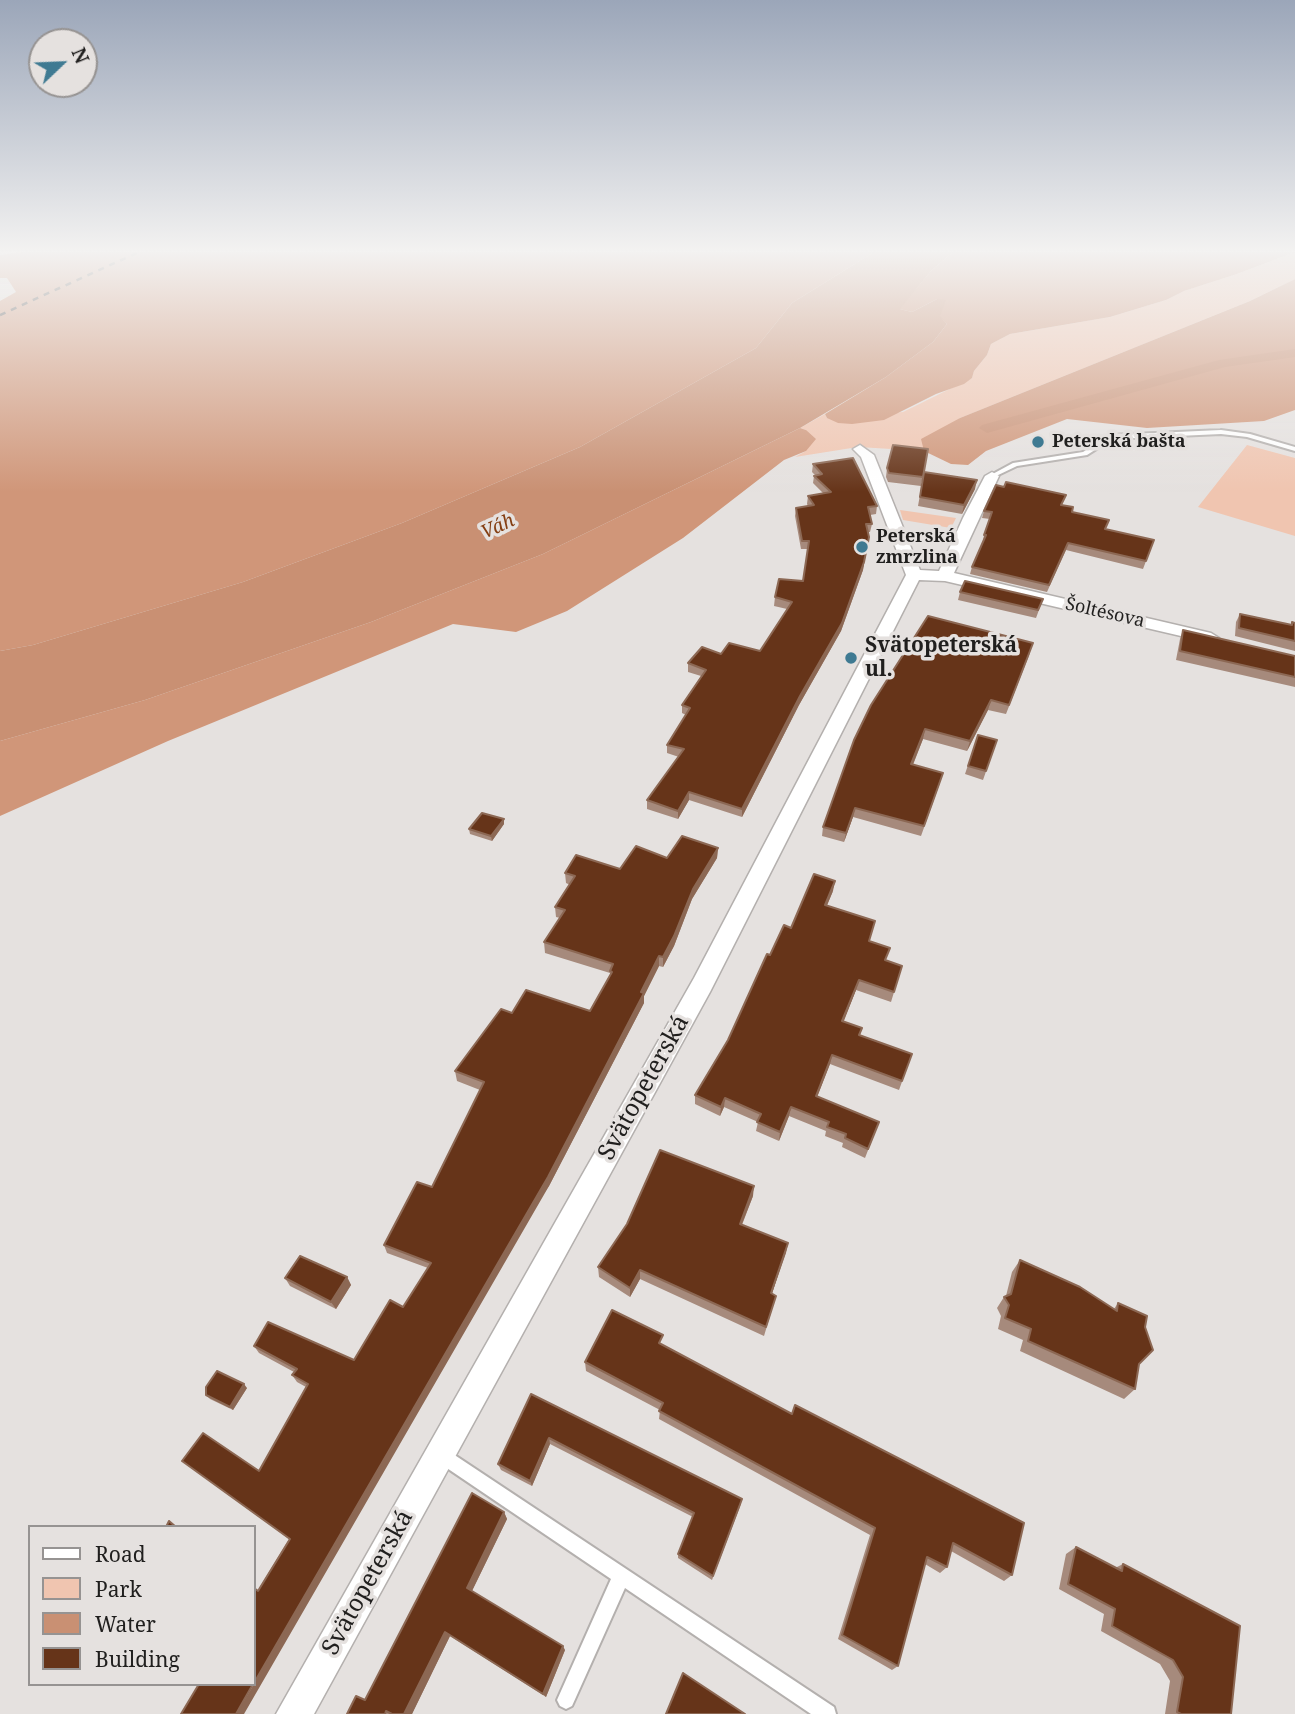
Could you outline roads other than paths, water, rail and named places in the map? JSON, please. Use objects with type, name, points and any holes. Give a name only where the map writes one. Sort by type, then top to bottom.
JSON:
[{"type":"street","points":[[860,449],[867,456],[914,575]]},
{"type":"street","points":[[945,576],[992,476]]},
{"type":"street","name":"Šoltésova","points":[[914,575],[945,576],[1228,642]]},
{"type":"street","name":"Svätopeterská","points":[[294,1714],[702,985],[914,575]]},
{"type":"lane","points":[[992,476],[1015,464],[1085,454],[1110,437],[1221,432],[1248,435],[1295,449]]},
{"type":"lane","points":[[440,1453],[827,1714]]},
{"type":"lane","points":[[566,1700],[621,1576]]},
{"type":"water","name":"Váh","points":[[769,332],[941,332],[933,342],[886,377],[800,428],[543,554],[371,622],[145,700],[0,741],[0,651],[33,645],[243,582],[402,523],[580,447],[756,348]]},
{"type":"waterway","points":[[987,428],[1224,363],[1295,353]]},
{"type":"place","name":"Peterská bašta","points":[[1038,442]]},
{"type":"place","name":"Peterská zmrzlina","points":[[862,547]]},
{"type":"place","name":"Svätopeterská ul.","points":[[851,658]]}]
